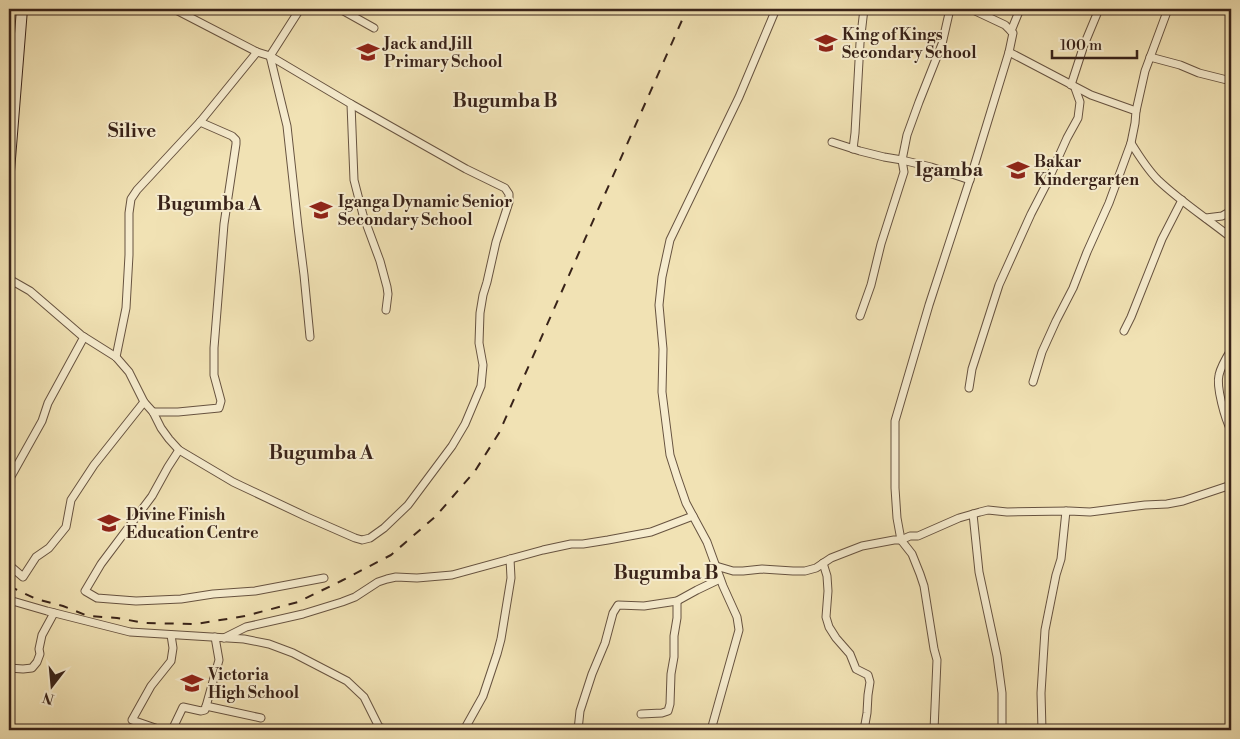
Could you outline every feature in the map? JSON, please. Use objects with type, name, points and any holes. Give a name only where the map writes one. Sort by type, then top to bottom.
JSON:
[{"type":"main road","points":[[9,171],[22,9]]},
{"type":"street","points":[[9,279],[30,291],[84,337],[116,357],[129,372],[144,402],[168,439],[179,450],[233,482],[307,517],[362,540],[370,538],[384,528],[408,505],[466,424],[481,386],[483,365],[479,342],[480,313],[496,242],[509,202],[509,194],[506,188],[466,169],[270,56],[257,52],[174,9]]},
{"type":"street","points":[[300,9],[270,56],[287,126],[310,337]]},
{"type":"street","points":[[340,9],[374,28]]},
{"type":"street","points":[[711,730],[739,630],[737,617],[720,579],[707,542],[686,502],[670,454],[662,392],[663,349],[659,305],[662,277],[670,240],[739,97],[776,9]]},
{"type":"street","points":[[853,149],[864,9]]},
{"type":"street","points":[[860,316],[871,286],[881,244],[904,172],[902,160],[907,135],[942,44],[950,9]]},
{"type":"street","points":[[934,730],[937,660],[924,586],[912,554],[901,540],[897,518],[895,422],[929,305],[1009,52],[1013,33],[1005,25],[980,11],[971,9]]},
{"type":"street","points":[[1011,31],[1020,9]]},
{"type":"street","points":[[969,388],[972,369],[999,285],[1078,118],[1080,102],[1073,87],[1084,45],[1099,9]]},
{"type":"street","points":[[1033,382],[1042,352],[1073,288],[1109,203],[1131,143],[1145,71],[1168,9]]},
{"type":"street","points":[[116,357],[126,308],[129,213],[132,199],[137,190],[200,122],[257,52]]},
{"type":"street","points":[[1009,52],[1073,87],[1136,111]]},
{"type":"street","points":[[1150,57],[1231,81]]},
{"type":"street","points":[[351,104],[354,180],[363,215],[380,261],[387,287],[386,310]]},
{"type":"street","points":[[152,412],[178,412],[219,408],[221,401],[214,375],[214,348],[224,224],[236,140],[232,136],[200,122]]},
{"type":"street","points":[[832,142],[884,157],[931,167],[970,180]]},
{"type":"street","points":[[1131,143],[1146,167],[1158,180],[1231,239]]},
{"type":"street","points":[[1124,331],[1162,239],[1182,200]]},
{"type":"street","points":[[1206,218],[1222,216],[1231,211]]},
{"type":"street","points":[[9,480],[42,421],[48,403],[84,337]]},
{"type":"street","points":[[1231,350],[1218,377],[1224,414],[1231,430]]},
{"type":"street","points":[[9,565],[23,577],[36,557],[49,548],[66,527],[72,500],[81,484],[144,402]]},
{"type":"street","points":[[179,450],[152,496],[102,564],[85,591],[97,598],[136,601],[181,599],[212,594],[255,591],[324,578]]},
{"type":"street","points":[[912,554],[913,541],[918,536],[959,518],[988,510],[1090,512],[1183,501],[1231,485]]},
{"type":"street","points":[[1042,730],[1041,693],[1045,630],[1061,559],[1066,511]]},
{"type":"street","points":[[973,514],[979,572],[1001,684],[1002,730]]},
{"type":"street","points":[[224,638],[246,627],[303,614],[348,600],[378,582],[387,579],[452,575],[543,550],[651,532],[694,516]]},
{"type":"street","points":[[716,566],[733,571],[762,569],[793,572],[805,571],[816,568],[831,558],[862,546],[918,536]]},
{"type":"street","points":[[464,730],[482,696],[497,654],[510,584],[510,559]]},
{"type":"street","points":[[823,564],[827,576],[826,617],[829,627],[850,654],[856,669],[868,675],[870,682],[864,730]]},
{"type":"street","points":[[578,730],[580,711],[592,674],[605,643],[613,613],[618,605],[644,606],[677,601],[720,579]]},
{"type":"street","points":[[9,600],[130,632],[244,639],[269,644],[347,681],[364,697],[378,728],[387,730]]},
{"type":"street","points":[[640,714],[668,711],[670,704],[670,674],[674,657],[677,601]]},
{"type":"street","points":[[9,668],[32,668],[37,662],[42,635],[54,613]]},
{"type":"street","points":[[161,730],[132,720],[151,686],[171,661],[173,648],[171,635]]},
{"type":"street","points":[[172,730],[183,707],[200,711],[205,710],[219,660],[215,637]]},
{"type":"street","points":[[206,706],[262,718]]},
{"type":"railway","points":[[9,586],[36,599],[63,606],[88,616],[117,618],[145,623],[196,624],[245,616],[298,602],[391,555],[436,516],[475,471],[499,433],[687,9]]},
{"type":"place","name":"King of Kings Secondary School","points":[[826,43]]},
{"type":"place","name":"Jack and Jill Primary School","points":[[368,52]]},
{"type":"place","name":"Bakar Kindergarten","points":[[1018,170]]},
{"type":"place","name":"Iganga Dynamic Senior Secondary School","points":[[321,210]]},
{"type":"place","name":"Divine Finish Education Centre","points":[[109,523]]},
{"type":"place","name":"Victoria High School","points":[[192,683]]},
{"type":"district","name":"Bugumba B","points":[[505,100]]},
{"type":"district","name":"Silive","points":[[132,130]]},
{"type":"district","name":"Igamba","points":[[949,169]]},
{"type":"district","name":"Bugumba A","points":[[209,203]]},
{"type":"district","name":"Bugumba A","points":[[321,452]]},
{"type":"district","name":"Bugumba B","points":[[666,572]]}]
